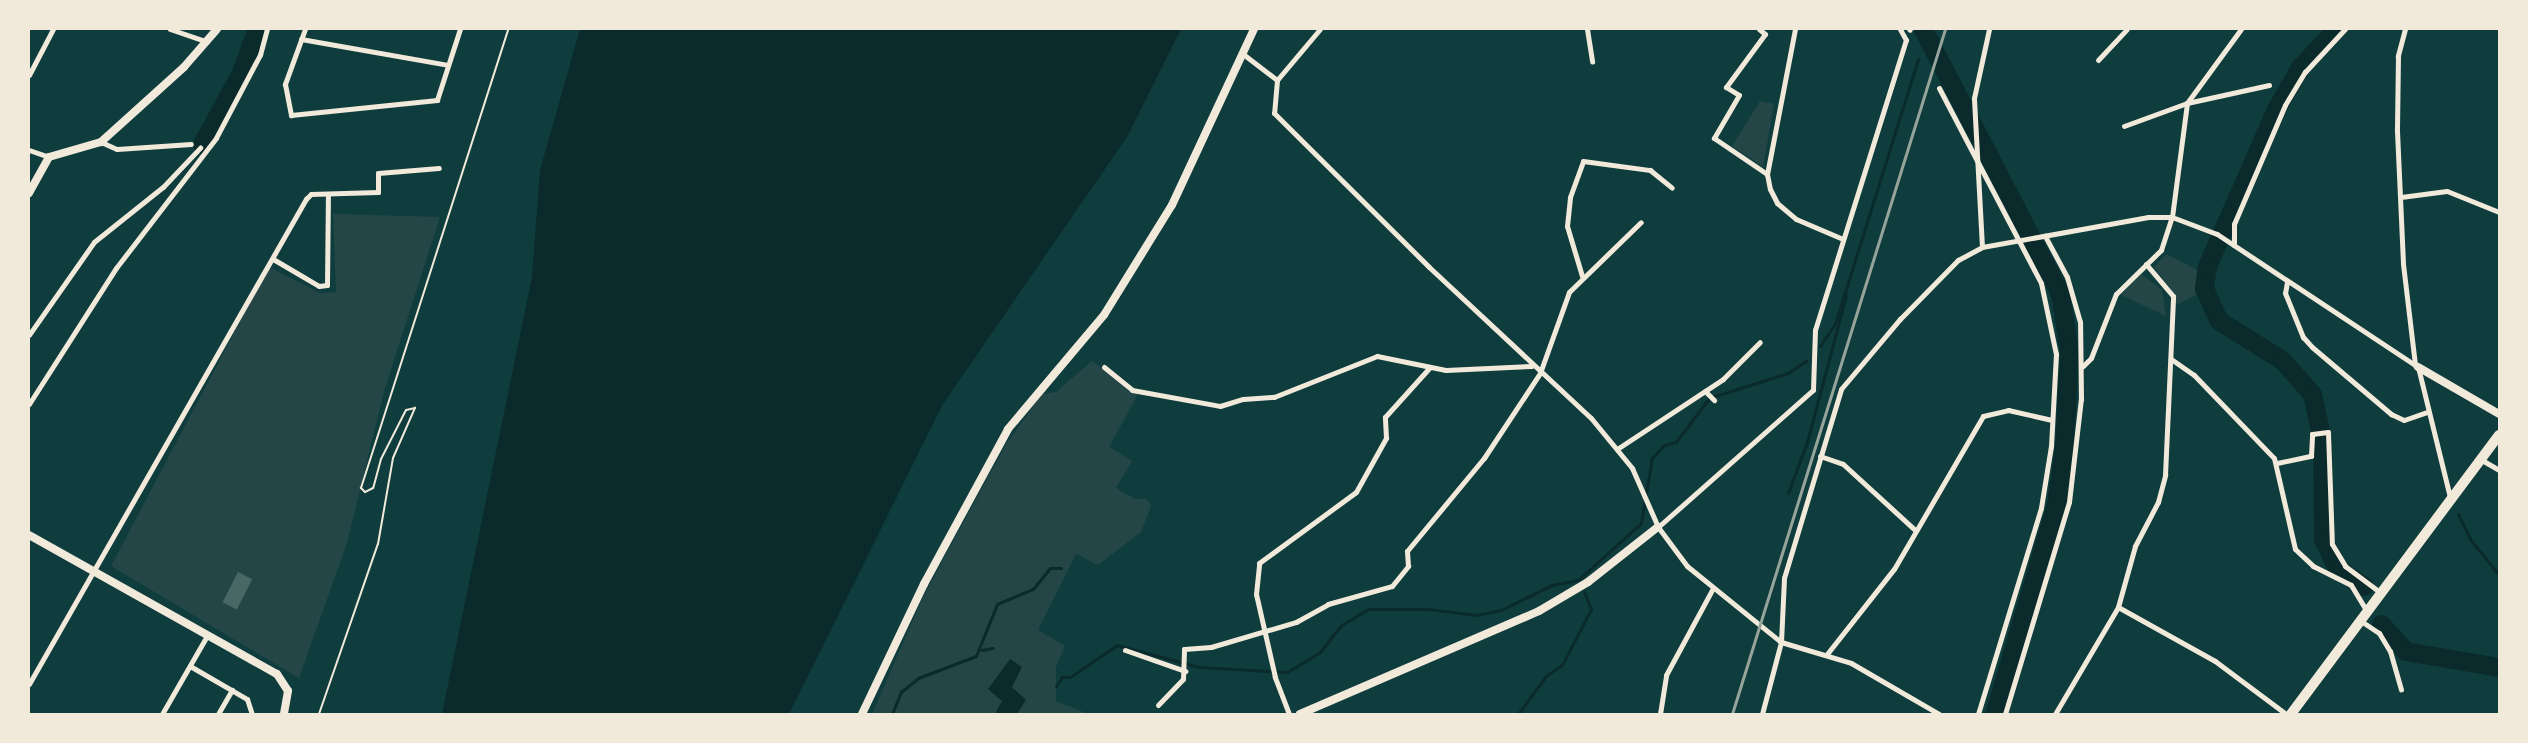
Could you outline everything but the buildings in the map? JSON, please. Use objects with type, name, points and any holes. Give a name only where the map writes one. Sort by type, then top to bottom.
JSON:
[{"type":"main road","points":[[2292,714],[2450,497],[2499,435]]},
{"type":"street","points":[[29,75],[53,29]]},
{"type":"street","points":[[170,29],[208,43]]},
{"type":"street","points":[[29,150],[49,156],[101,142],[208,43],[217,29]]},
{"type":"street","points":[[29,404],[116,268],[216,138],[260,55],[267,29]]},
{"type":"street","points":[[305,29],[285,84],[290,115],[437,100],[460,29]]},
{"type":"street","points":[[862,714],[985,468],[1008,429],[1104,315],[1137,266],[1172,205],[1254,29]]},
{"type":"street","points":[[1320,29],[1277,80],[1274,113],[1617,449],[1642,490],[1670,549],[1713,588],[1781,642],[1827,654],[1939,714]]},
{"type":"street","points":[[1587,29],[1592,62]]},
{"type":"street","points":[[1759,29],[1766,34],[1726,87],[1739,95],[1714,138],[1767,174]]},
{"type":"street","points":[[1795,29],[1767,174],[1777,203],[1796,219],[1843,239]]},
{"type":"street","points":[[1300,714],[1540,611],[1588,582],[1658,527],[1813,390],[1815,330],[1906,40],[1900,29]]},
{"type":"street","points":[[1982,247],[1974,152],[1974,98],[1989,29]]},
{"type":"street","points":[[2098,60],[2127,29]]},
{"type":"street","points":[[2083,366],[2091,358],[2116,294],[2161,250],[2172,217],[2187,103],[2241,29]]},
{"type":"street","points":[[2234,245],[2234,224],[2285,105],[2305,72],[2345,29]]},
{"type":"street","points":[[2405,29],[2398,56],[2401,197],[2416,366],[2450,497]]},
{"type":"street","points":[[301,39],[448,65]]},
{"type":"street","points":[[1243,54],[1277,80]]},
{"type":"street","points":[[2124,126],[2187,103],[2269,85]]},
{"type":"street","points":[[1940,88],[2041,283],[2055,338],[2052,420],[2040,508],[1978,714]]},
{"type":"street","points":[[101,142],[117,149],[191,144]]},
{"type":"street","points":[[29,335],[94,242],[169,181],[200,148]]},
{"type":"street","points":[[29,193],[49,156]]},
{"type":"street","points":[[1582,276],[1567,226],[1570,197],[1583,161],[1650,170],[1672,188]]},
{"type":"street","points":[[29,684],[306,199],[328,195],[378,192],[378,173],[438,168]]},
{"type":"street","points":[[2401,197],[2447,191],[2499,212]]},
{"type":"street","points":[[273,259],[318,286],[327,285],[328,195]]},
{"type":"street","points":[[1762,714],[1781,642],[1784,578],[1841,389],[1900,319],[1958,260],[1982,247],[2148,217],[2172,217],[2217,234],[2286,282],[2416,366],[2499,414]]},
{"type":"street","points":[[1158,705],[1183,679],[1186,660],[1184,649],[1211,647],[1265,629],[1296,622],[1328,604],[1392,586],[1408,566],[1407,551],[1484,458],[1540,373],[1569,292],[1582,276],[1641,222]]},
{"type":"street","points":[[2006,714],[2069,502],[2083,366],[2080,322],[2067,278],[2045,236]]},
{"type":"street","points":[[2055,714],[2118,607],[2135,546],[2160,498],[2165,475],[2172,296],[2146,264]]},
{"type":"street","points":[[2286,282],[2292,310],[2312,346],[2391,414],[2404,420],[2427,412]]},
{"type":"street","points":[[1617,449],[1707,392],[1760,342]]},
{"type":"street","points":[[1104,367],[1132,390],[1220,406],[1243,399],[1274,397],[1376,356],[1430,367],[1473,371],[1532,366]]},
{"type":"street","points":[[2171,359],[2194,375],[2278,463],[2295,549],[2313,566],[2350,585],[2364,616],[2379,633],[2390,651],[2401,689]]},
{"type":"street","points":[[1289,714],[1275,677],[1256,594],[1259,564],[1356,492],[1386,438],[1385,417],[1430,367]]},
{"type":"street","points":[[1707,392],[1714,400]]},
{"type":"street","points":[[1827,654],[1872,602],[1983,416],[2008,410],[2052,420]]},
{"type":"street","points":[[2278,463],[2311,456],[2312,434],[2328,432],[2332,544],[2345,566],[2381,592]]},
{"type":"street","points":[[1820,456],[1842,464],[1914,529]]},
{"type":"street","points":[[2480,459],[2499,470]]},
{"type":"street","points":[[29,535],[277,674],[288,691],[284,714]]},
{"type":"street","points":[[1660,714],[1666,675],[1713,588]]},
{"type":"street","points":[[2118,607],[2215,661],[2286,714]]},
{"type":"street","points":[[162,714],[208,634]]},
{"type":"street","points":[[1125,650],[1185,669]]},
{"type":"street","points":[[190,666],[247,699],[252,714]]},
{"type":"street","points":[[218,714],[232,690]]},
{"type":"path","points":[[319,714],[378,544],[393,458],[415,408],[406,410],[381,459],[373,488],[365,492],[361,488],[508,29]]},
{"type":"shaded area","points":[[580,29],[1181,29],[1127,137],[943,404],[789,714],[442,714],[532,277],[540,170]]},
{"type":"shaded area","points":[[1914,29],[1934,29],[1925,49]]},
{"type":"shaded area","points":[[1760,101],[1774,104],[1763,167],[1732,146]]},
{"type":"shaded area","points":[[333,214],[440,217],[385,388],[346,546],[299,678],[111,566],[269,267],[320,293],[336,292]]},
{"type":"shaded area","points":[[2166,254],[2197,270],[2196,295],[2176,305],[2176,296],[2154,267]]},
{"type":"shaded area","points":[[2141,274],[2162,290],[2166,316],[2121,295]]},
{"type":"shaded area","points":[[1092,361],[1138,394],[1109,447],[1132,461],[1116,488],[1135,499],[1147,499],[1151,506],[1141,532],[1098,565],[1076,554],[1038,630],[1065,646],[1056,667],[1056,701],[1088,714],[872,714],[923,597],[1005,446],[1042,394],[1056,392]]},
{"type":"shaded area","points":[[1010,659],[1022,667],[1012,687],[1026,700],[1017,714],[995,714],[1002,701],[988,689]]},
{"type":"waterway","points":[[202,144],[240,74],[257,29]]},
{"type":"waterway","points":[[1923,29],[2060,293],[2069,351],[2064,447],[2056,504],[1994,714]]},
{"type":"waterway","points":[[2336,29],[2300,67],[2276,109],[2207,266],[2204,288],[2218,320],[2282,360],[2312,394],[2322,439],[2323,539],[2337,568],[2364,586]]},
{"type":"waterway","points":[[1820,346],[1835,324],[1918,59]]},
{"type":"waterway","points":[[1788,493],[1807,442],[1846,295]]},
{"type":"waterway","points":[[1056,686],[1062,677],[1070,677],[1117,645],[1199,667],[1287,672],[1320,652],[1340,626],[1368,609],[1428,609],[1476,615],[1501,610],[1552,585],[1578,580],[1641,523],[1652,458],[1664,445],[1676,442],[1709,398],[1788,373],[1806,361]]},
{"type":"waterway","points":[[2458,514],[2470,539],[2499,575]]},
{"type":"waterway","points":[[892,714],[901,692],[918,678],[976,656],[997,604],[1033,589],[1050,568],[1061,568]]},
{"type":"waterway","points":[[1518,714],[1546,676],[1562,665],[1591,609],[1584,592]]},
{"type":"waterway","points":[[2381,624],[2405,651],[2499,667]]},
{"type":"waterway","points":[[982,650],[993,648]]},
{"type":"railway","points":[[1732,714],[1945,29]]}]
